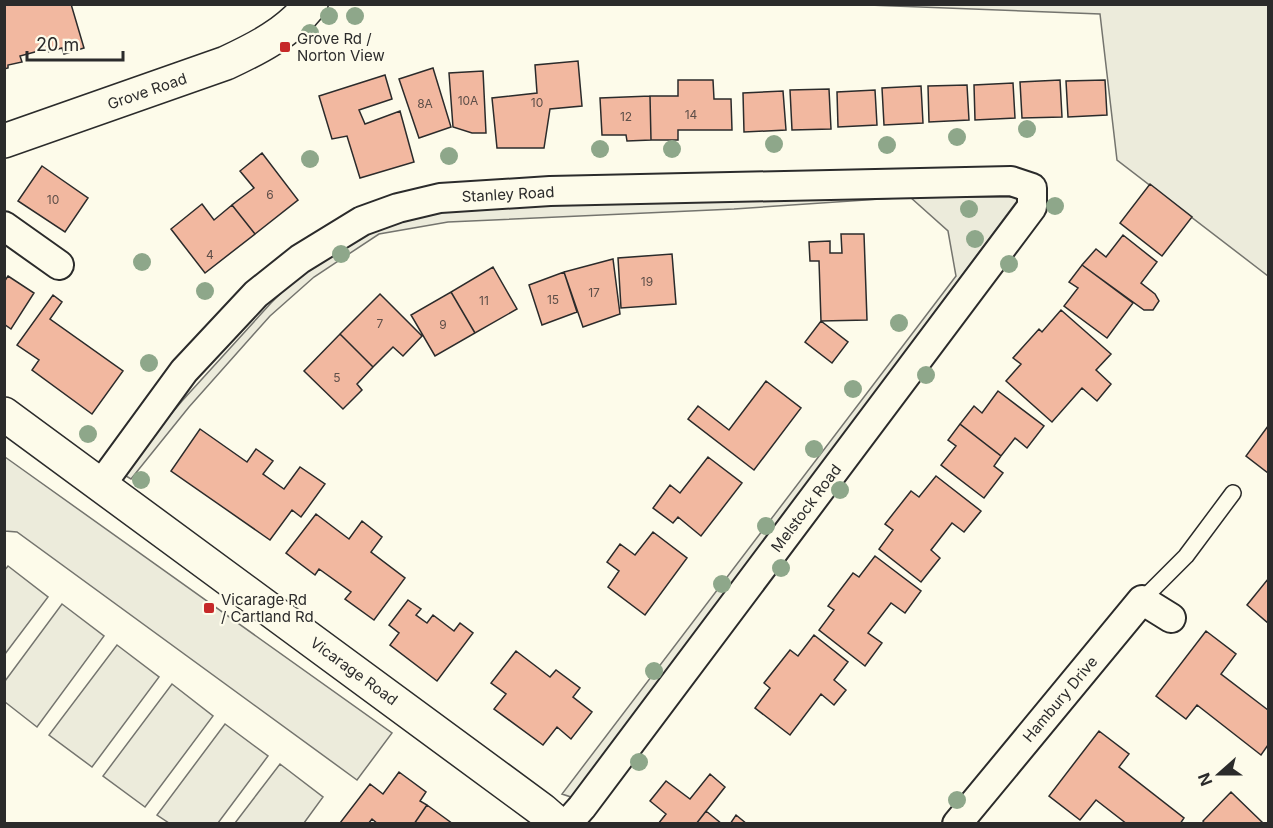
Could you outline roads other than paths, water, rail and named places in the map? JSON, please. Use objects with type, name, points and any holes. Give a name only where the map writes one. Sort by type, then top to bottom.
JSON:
[{"type":"main road","name":"Grove Road","points":[[4,141],[226,63],[256,49],[286,30],[311,4]]},
{"type":"main road","name":"Vicarage Road","points":[[4,414],[390,697],[558,824]]},
{"type":"street","name":"Stanley Road","points":[[100,486],[184,371],[256,294],[300,259],[362,221],[398,208],[440,198],[550,191],[1011,181],[1032,189]]},
{"type":"street","name":"Melstock Road","points":[[567,824],[1032,207],[1032,189]]},
{"type":"street","points":[[4,226],[59,265]]},
{"type":"street","points":[[1142,600],[1171,618]]},
{"type":"street","name":"Hambury Drive","points":[[957,824],[1142,600]]},
{"type":"lane","points":[[1142,600],[1186,556],[1233,493]]},
{"type":"place","name":"Grove Rd / Norton View","points":[[285,47]]},
{"type":"place","name":"Vicarage Rd / Cartland Rd","points":[[209,608]]}]
